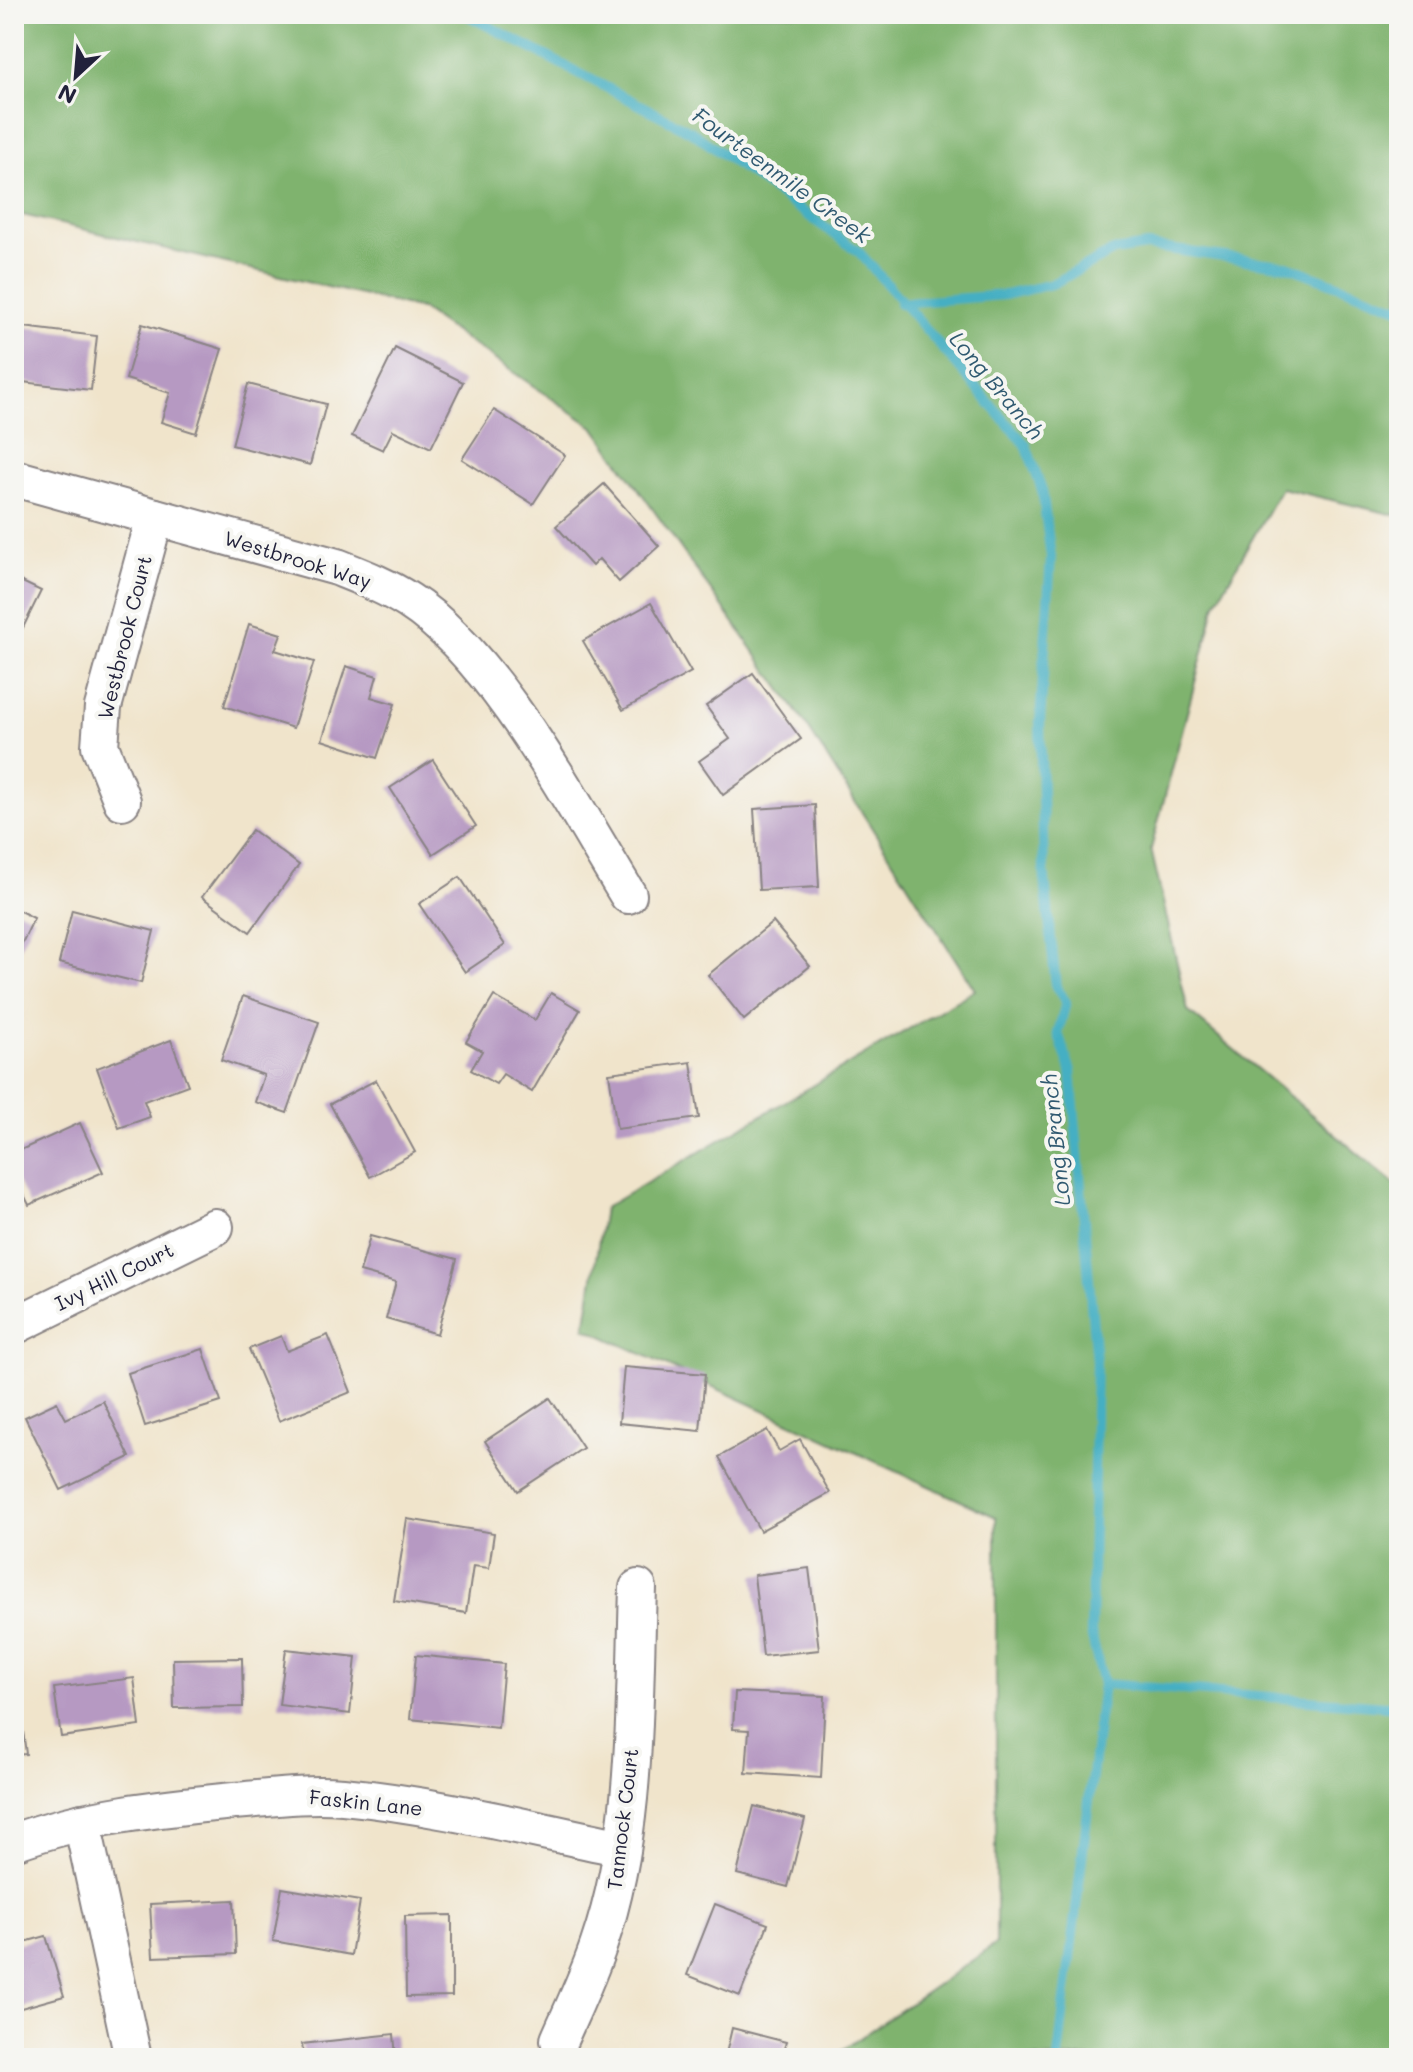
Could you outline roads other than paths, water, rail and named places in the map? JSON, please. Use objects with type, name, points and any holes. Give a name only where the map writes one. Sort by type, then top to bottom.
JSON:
[{"type":"street","name":"Westbrook Way","points":[[14,478],[337,567],[376,582],[411,602],[453,639],[497,689],[628,895]]},
{"type":"street","name":"Westbrook Court","points":[[122,801],[100,746],[103,707],[155,517]]},
{"type":"street","name":"Ivy Hill Court","points":[[14,1326],[215,1227]]},
{"type":"street","name":"Tannock Court","points":[[559,2040],[600,1942],[622,1848],[632,1763],[638,1588]]},
{"type":"street","name":"Faskin Lane","points":[[14,1842],[82,1822],[163,1807],[296,1796],[341,1796],[430,1808],[622,1848]]},
{"type":"street","points":[[82,1822],[133,2058]]},
{"type":"waterway","name":"Long Branch","points":[[465,14],[692,132],[859,252],[1026,445],[1042,490],[1051,557],[1040,722],[1044,870],[1056,987],[1066,1002],[1058,1033],[1071,1071],[1096,1361],[1091,1633],[1103,1684],[1058,2058]]},
{"type":"waterway","name":"Fourteenmile Creek","points":[[900,303],[1005,295],[1052,284],[1114,251],[1147,246],[1287,266],[1399,308]]},
{"type":"waterway","name":"Long Branch","points":[[1103,1684],[1399,1707]]}]
